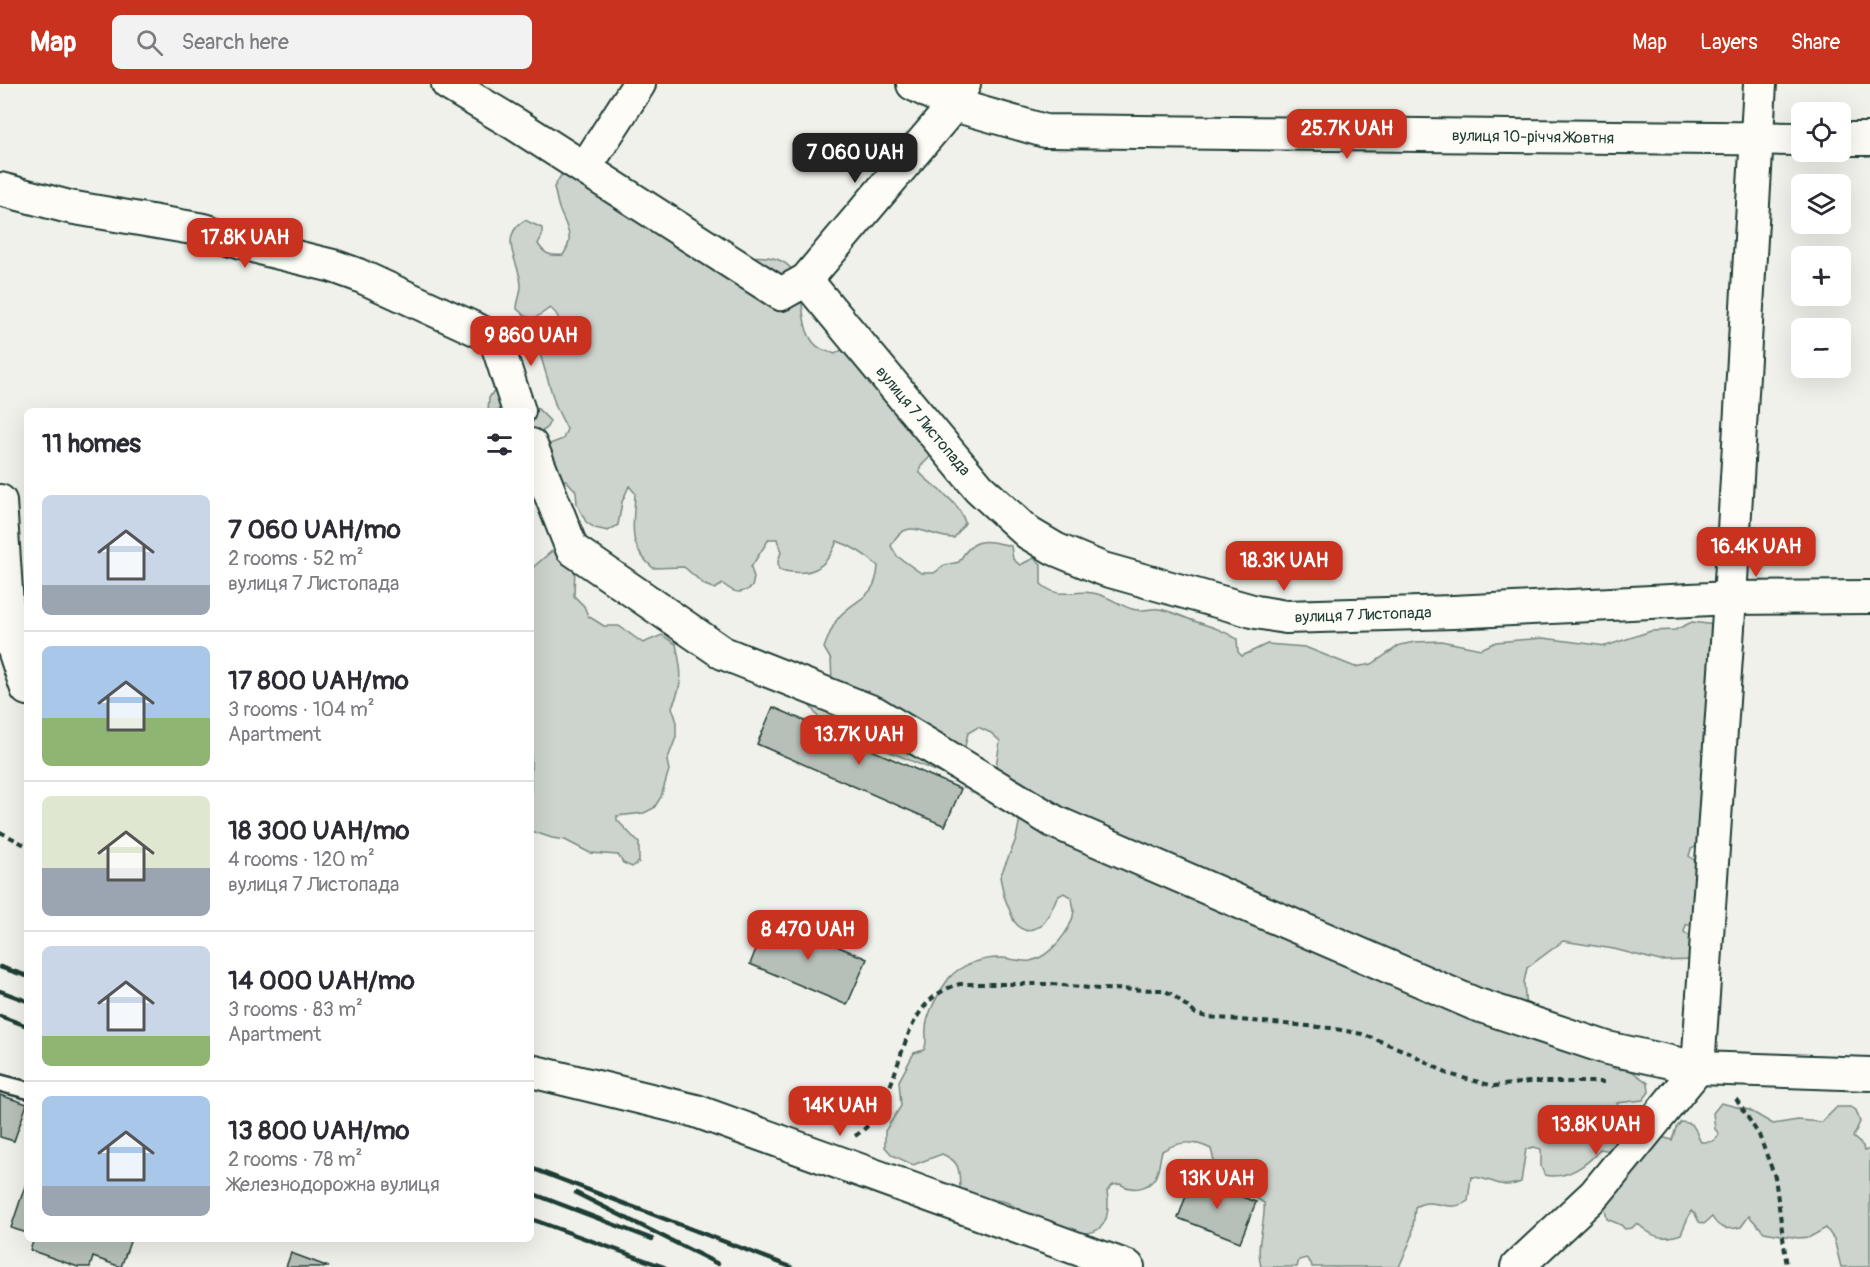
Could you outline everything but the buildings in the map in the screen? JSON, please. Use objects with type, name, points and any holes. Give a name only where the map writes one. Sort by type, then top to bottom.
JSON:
[{"type":"street","points":[[448,84],[585,168],[782,294],[806,280],[959,95]]},
{"type":"street","points":[[585,168],[639,84]]},
{"type":"street","name":"вулиця 10-річчя Жовтня","points":[[913,84],[959,95],[1045,131],[1791,139]]},
{"type":"street","points":[[1517,1267],[1595,1194],[1707,1068],[1730,598],[1760,84]]},
{"type":"street","points":[[1851,139],[1870,139]]},
{"type":"street","points":[[0,189],[69,207],[204,230],[358,275],[495,338],[518,408]]},
{"type":"street","name":"вулиця 7 Листопада","points":[[806,280],[978,488],[998,508],[1028,533],[1055,549],[1103,569],[1257,612],[1286,617],[1453,612],[1730,598],[1870,597]]},
{"type":"street","points":[[534,453],[572,549],[723,653],[874,713],[1055,822],[1475,1004],[1607,1048],[1707,1068],[1870,1074]]},
{"type":"street","points":[[0,501],[9,635],[24,680]]},
{"type":"street","points":[[534,1072],[696,1112],[1128,1267]]},
{"type":"lane","points":[[0,1083],[24,1089]]},
{"type":"path","points":[[0,832],[24,844]]},
{"type":"path","points":[[812,1153],[858,1134],[875,1118],[910,1032],[920,1014],[933,997],[949,987],[960,984],[1052,984],[1099,989],[1162,990],[1173,995],[1196,1014],[1207,1017],[1330,1028],[1362,1034],[1398,1047],[1448,1074],[1472,1082],[1494,1086],[1529,1082],[1613,1082]]},
{"type":"path","points":[[1707,1068],[1759,1136],[1775,1177],[1787,1267]]},
{"type":"shaded area","points":[[563,172],[748,257],[772,258],[788,265],[796,277],[810,338],[821,349],[835,354],[850,345],[933,454],[920,467],[920,473],[958,508],[962,515],[965,523],[954,538],[911,529],[897,536],[891,546],[897,556],[921,573],[934,573],[945,565],[959,562],[969,548],[975,544],[987,542],[1002,544],[1011,546],[1013,559],[1020,565],[1034,558],[1041,564],[1041,584],[1054,592],[1093,593],[1132,609],[1159,609],[1173,613],[1216,628],[1237,639],[1238,652],[1242,656],[1267,644],[1305,647],[1355,667],[1372,664],[1400,645],[1415,642],[1441,641],[1481,649],[1496,642],[1543,638],[1606,646],[1651,631],[1675,630],[1692,622],[1715,625],[1700,845],[1691,849],[1689,856],[1700,865],[1697,924],[1686,925],[1684,932],[1697,941],[1694,960],[1660,961],[1614,949],[1563,941],[1527,968],[1524,982],[1526,1010],[1570,1053],[1590,1051],[1615,1069],[1630,1070],[1648,1083],[1649,1092],[1643,1100],[1617,1103],[1619,1109],[1642,1116],[1624,1153],[1600,1149],[1583,1166],[1568,1173],[1553,1176],[1545,1175],[1541,1167],[1541,1149],[1534,1147],[1526,1149],[1521,1182],[1508,1185],[1471,1177],[1468,1201],[1461,1205],[1448,1206],[1429,1203],[1415,1207],[1412,1237],[1399,1267],[1312,1267],[1306,1258],[1299,1260],[1297,1267],[1261,1267],[1259,1249],[1264,1203],[1239,1187],[1229,1173],[1214,1161],[1211,1149],[1198,1144],[1174,1145],[1162,1151],[1156,1176],[1148,1185],[1132,1188],[1120,1184],[1113,1185],[1107,1191],[1107,1214],[1100,1227],[1089,1233],[1073,1232],[1037,1219],[1006,1202],[967,1193],[960,1188],[958,1167],[953,1160],[942,1154],[913,1165],[892,1155],[885,1147],[885,1131],[901,1106],[899,1081],[914,1053],[924,1050],[929,1016],[945,983],[960,969],[981,960],[1003,958],[1030,961],[1045,955],[1069,926],[1074,911],[1072,898],[1064,893],[1057,897],[1041,926],[1027,931],[1020,928],[1014,921],[1004,896],[1000,877],[1016,839],[1020,818],[995,773],[1000,741],[991,733],[978,727],[968,733],[965,746],[971,757],[969,785],[823,724],[810,706],[819,691],[832,681],[831,660],[824,648],[834,624],[874,585],[878,566],[868,558],[854,548],[837,541],[828,559],[816,569],[808,572],[779,570],[778,561],[781,552],[777,539],[769,539],[751,567],[754,578],[752,587],[737,592],[723,584],[715,589],[705,585],[684,567],[653,568],[644,559],[635,542],[633,525],[635,493],[629,486],[622,502],[618,525],[608,531],[595,528],[586,522],[577,504],[576,491],[566,480],[548,482],[534,480],[534,408],[488,408],[489,398],[496,387],[531,402],[550,421],[546,429],[537,434],[538,438],[550,444],[563,439],[567,429],[556,407],[538,347],[542,338],[552,340],[560,336],[559,320],[550,308],[534,319],[525,316],[517,309],[521,286],[511,243],[512,235],[525,220],[542,228],[542,236],[538,244],[546,253],[563,255],[569,243],[569,233],[554,187]]},
{"type":"shaded area","points":[[552,551],[565,557],[575,565],[574,596],[584,606],[588,616],[604,626],[619,626],[643,643],[662,635],[676,644],[681,676],[679,690],[672,707],[676,719],[676,737],[667,761],[669,770],[661,797],[654,808],[644,813],[617,816],[617,820],[639,843],[639,862],[632,867],[623,863],[618,855],[590,853],[565,840],[534,832],[534,566]]},
{"type":"shaded area","points":[[1721,1103],[1749,1110],[1773,1124],[1798,1120],[1822,1122],[1837,1107],[1850,1107],[1856,1110],[1860,1122],[1853,1137],[1863,1146],[1864,1151],[1870,1149],[1870,1267],[1841,1267],[1834,1239],[1826,1228],[1810,1237],[1798,1238],[1764,1232],[1749,1216],[1741,1227],[1736,1228],[1721,1227],[1712,1217],[1704,1224],[1699,1222],[1691,1211],[1681,1234],[1662,1237],[1647,1232],[1637,1223],[1632,1228],[1625,1229],[1607,1219],[1603,1201],[1655,1135],[1672,1140],[1681,1122],[1695,1128],[1701,1142],[1710,1142],[1719,1134],[1715,1129],[1713,1113]]},
{"type":"railway","points":[[0,967],[24,975]]},
{"type":"railway","points":[[0,991],[24,1000]]},
{"type":"railway","points":[[0,1016],[24,1025]]},
{"type":"railway","points":[[534,1169],[791,1267]]},
{"type":"railway","points":[[576,1193],[718,1264]]},
{"type":"railway","points":[[534,1194],[652,1239]]},
{"type":"railway","points":[[534,1220],[664,1267]]}]
